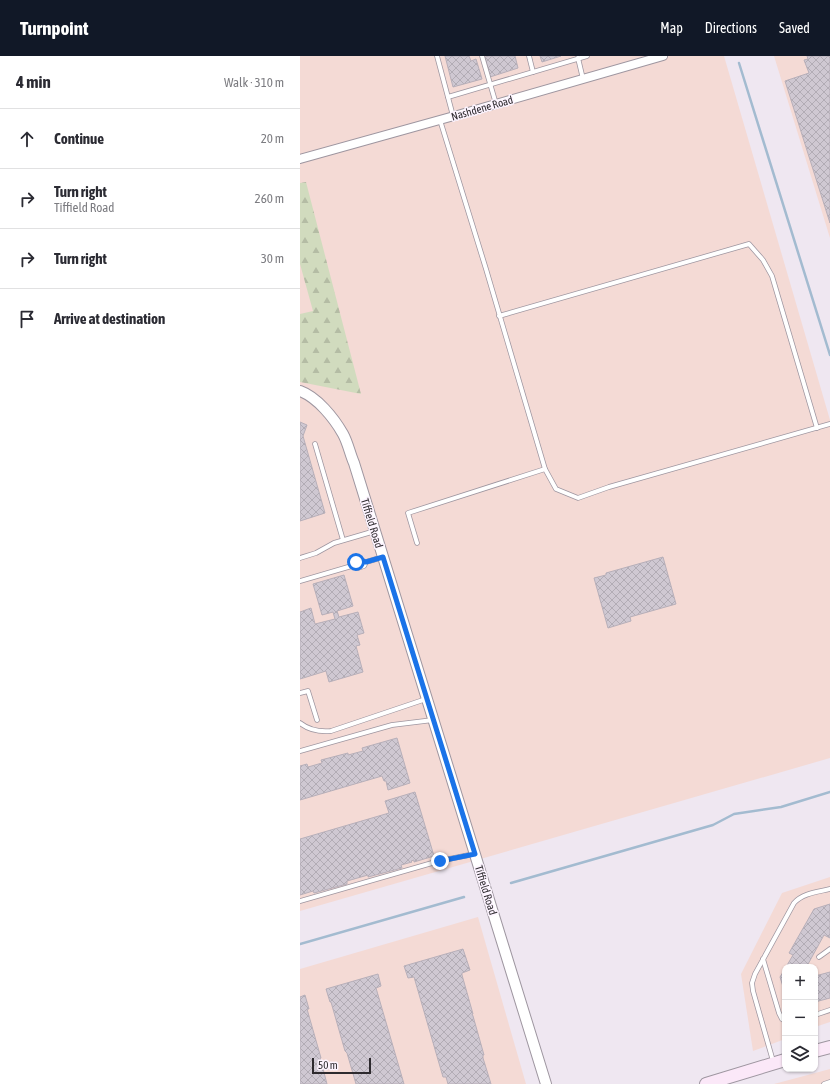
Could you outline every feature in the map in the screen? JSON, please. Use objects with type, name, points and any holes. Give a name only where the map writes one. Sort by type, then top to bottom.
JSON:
[{"type":"main road","points":[[818,1050],[830,1047]]},
{"type":"main road","points":[[706,1084],[780,1062]]},
{"type":"street","name":"Nashdene Road","points":[[300,159],[663,56]]},
{"type":"street","name":"Tiffield Road","points":[[300,391],[307,393],[327,411],[343,435],[354,463],[546,1084]]},
{"type":"lane","points":[[437,56],[454,116]]},
{"type":"lane","points":[[482,56],[496,104]]},
{"type":"lane","points":[[529,56],[534,72]]},
{"type":"lane","points":[[448,97],[534,72],[578,57],[587,56]]},
{"type":"lane","points":[[578,57],[583,79]]},
{"type":"lane","points":[[440,120],[500,316],[544,469],[556,489],[578,498],[609,486],[830,424]]},
{"type":"lane","points":[[500,316],[749,244],[763,260],[772,276],[817,428]]},
{"type":"lane","points":[[315,444],[343,540]]},
{"type":"lane","points":[[417,543],[408,513],[544,469]]},
{"type":"lane","points":[[300,558],[316,553],[334,543],[375,531]]},
{"type":"lane","points":[[300,581],[355,566],[358,568],[364,566],[366,562],[383,557]]},
{"type":"lane","points":[[300,693],[308,691],[317,720]]},
{"type":"lane","points":[[300,723],[306,728],[324,732],[331,731],[427,699]]},
{"type":"lane","points":[[300,751],[392,724],[433,720]]},
{"type":"lane","points":[[300,901],[440,861],[475,854]]},
{"type":"lane","points":[[780,1062],[753,991],[752,983],[755,974],[794,903],[803,896],[830,889]]},
{"type":"lane","points":[[819,957],[830,948]]},
{"type":"lane","points":[[763,959],[782,1019]]},
{"type":"lane","points":[[818,1015],[830,1010]]},
{"type":"lane","points":[[824,1084],[830,1082]]},
{"type":"shaded area","points":[[300,56],[724,56],[830,420],[830,758],[300,911]]},
{"type":"shaded area","points":[[774,56],[830,56],[830,238]]},
{"type":"shaded area","points":[[830,877],[830,1022],[818,1026],[818,964],[782,964],[782,1040],[753,1051],[741,974],[782,893]]},
{"type":"shaded area","points":[[478,917],[526,1084],[300,1084],[300,969]]},
{"type":"shaded area","points":[[830,1069],[830,1084],[774,1084]]},
{"type":"green space","points":[[306,182],[361,394],[300,382],[300,314],[313,311],[300,264],[300,183]]},
{"type":"building","points":[[445,56],[469,56],[471,61],[476,59],[482,79],[453,87]]},
{"type":"building","points":[[515,56],[518,68],[490,77],[485,57]]},
{"type":"building","points":[[540,56],[561,56],[542,62]]},
{"type":"building","points":[[807,56],[830,56],[830,223],[785,81],[809,73],[804,60],[808,59]]},
{"type":"building","points":[[300,422],[307,425],[303,436],[325,513],[300,521]]},
{"type":"building","points":[[663,557],[676,604],[630,617],[631,621],[608,628],[594,578],[606,575],[606,573]]},
{"type":"building","points":[[344,575],[353,606],[337,611],[339,617],[358,612],[364,633],[357,635],[360,645],[356,646],[363,672],[329,682],[326,671],[300,679],[300,612],[311,608],[315,624],[335,619],[333,612],[322,615],[313,584]]},
{"type":"building","points":[[397,738],[410,783],[388,790],[386,781],[384,781],[382,776],[300,800],[300,766],[307,764],[308,767],[322,763],[321,760],[363,751],[362,748]]},
{"type":"building","points":[[415,792],[434,856],[414,862],[414,860],[411,861],[412,862],[401,865],[402,868],[368,877],[368,875],[347,881],[347,884],[314,893],[313,891],[300,895],[300,839],[389,813],[385,801]]},
{"type":"building","points":[[830,904],[830,938],[824,935],[808,964],[788,964],[793,955],[789,953],[814,909]]},
{"type":"building","points":[[463,949],[470,970],[462,973],[462,975],[491,1084],[448,1084],[446,1077],[443,1077],[414,977],[408,978],[404,966]]},
{"type":"building","points":[[830,972],[830,998],[818,1001],[818,1000],[818,975]]},
{"type":"building","points":[[378,974],[381,986],[376,988],[404,1084],[356,1084],[326,989]]},
{"type":"building","points":[[305,995],[309,1009],[307,1009],[327,1084],[300,1084],[300,997]]},
{"type":"waterway","points":[[739,63],[830,355]]},
{"type":"waterway","points":[[511,883],[713,825],[734,814],[781,807],[830,792]]},
{"type":"waterway","points":[[300,944],[464,897]]},
{"type":"route","points":[[356,562],[366,562],[383,557],[475,854],[440,861]]}]
